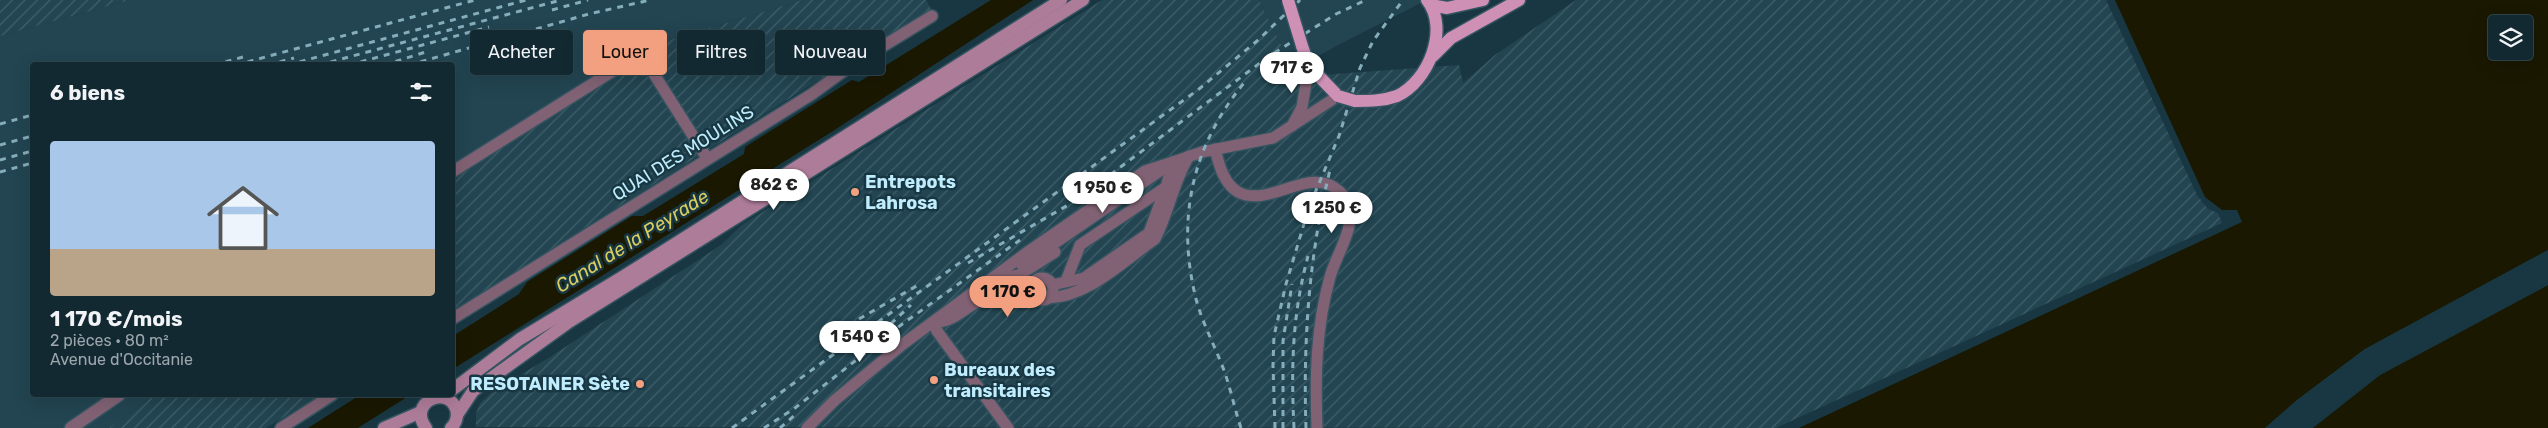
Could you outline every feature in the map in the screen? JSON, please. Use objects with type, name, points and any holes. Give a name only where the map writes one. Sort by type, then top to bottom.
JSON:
[{"type":"main road","points":[[455,389],[520,339],[629,273],[1061,0]]},
{"type":"main road","points":[[452,428],[457,414],[473,391],[562,327],[1083,0]]},
{"type":"main road","points":[[1288,0],[1310,66],[1338,96],[1355,101],[1380,101],[1397,96],[1419,78],[1431,58],[1436,42],[1434,18],[1429,2]]},
{"type":"main road","points":[[1429,2],[1447,8],[1483,0]]},
{"type":"main road","points":[[1431,58],[1451,38],[1519,0]]},
{"type":"main road","points":[[450,397],[457,414]]},
{"type":"main road","points":[[384,428],[426,400]]},
{"type":"main road","points":[[426,400],[422,422],[426,428]]},
{"type":"street","name":"QUAI DES MOULINS","points":[[455,317],[839,76],[859,58],[932,16]]},
{"type":"street","points":[[455,170],[632,59],[647,62],[708,158]]},
{"type":"street","points":[[1292,126],[1302,107],[1310,66]]},
{"type":"street","points":[[807,428],[836,400],[933,322],[1029,251],[1145,170],[1215,149],[1273,138],[1338,96]]},
{"type":"street","points":[[1215,149],[1222,172],[1229,184],[1238,192],[1251,195],[1319,182],[1336,188],[1349,204],[1350,223],[1331,275],[1317,340],[1315,377],[1317,428]]},
{"type":"street","points":[[933,322],[945,322],[974,304],[992,298],[1062,298],[1082,291],[1155,239],[1180,171],[1189,156]]},
{"type":"street","points":[[1052,285],[1084,278],[1149,233],[1173,162]]},
{"type":"street","points":[[990,281],[1019,275],[1038,265],[1155,184],[1173,162]]},
{"type":"street","points":[[1066,281],[1080,245],[1166,187]]},
{"type":"street","points":[[1041,278],[1048,280],[1052,285],[1052,293],[1039,299],[1031,293],[1030,287],[1034,281],[1041,278]]},
{"type":"street","points":[[976,290],[1013,286],[1030,287]]},
{"type":"street","points":[[933,322],[937,331],[1008,428]]},
{"type":"street","points":[[71,428],[116,397]]},
{"type":"street","points":[[281,428],[329,397]]},
{"type":"shaded area","points":[[0,0],[130,0],[0,36]]},
{"type":"shaded area","points":[[130,0],[802,0],[703,30],[677,30],[677,38],[667,41],[667,30],[583,30],[583,75],[599,75],[455,179],[455,62],[30,62],[30,397],[151,397],[109,428],[0,428],[0,36]]},
{"type":"shaded area","points":[[802,0],[926,0],[931,9],[885,38],[885,30],[775,30],[775,75],[827,75],[455,310],[455,179],[599,75],[667,75],[667,41],[677,38],[677,75],[765,75],[765,30],[703,30]]},
{"type":"shaded area","points":[[1102,0],[1259,0],[1283,48],[1279,78],[1459,65],[1463,83],[1495,55],[1576,0],[2106,0],[2197,195],[2208,209],[2218,213],[2222,223],[1776,428],[476,427],[476,413],[480,403],[492,392],[550,357],[721,245],[743,224]]},
{"type":"shaded area","points":[[1259,0],[1427,0],[1278,78],[1283,48]]},
{"type":"shaded area","points":[[151,397],[316,397],[266,428],[109,428]]},
{"type":"water","name":"Canal de la Peyrade","points":[[991,0],[1033,0],[833,131],[455,368],[455,335],[519,294],[527,282],[632,216],[643,216],[744,154],[745,147],[852,80],[859,82],[870,75],[885,75],[885,66]]},
{"type":"water","points":[[2115,0],[2548,0],[2548,250],[2365,349],[2297,400],[2265,428],[1799,428],[2242,222],[2237,210],[2222,210],[2205,197]]},
{"type":"water","points":[[2548,285],[2548,428],[2313,428],[2380,375]]},
{"type":"water","points":[[357,397],[407,397],[358,428],[308,428]]},
{"type":"pier","points":[[2548,250],[2548,253],[2367,351],[2298,402],[2268,428],[2265,428],[2297,400],[2365,349]]},
{"type":"pier","points":[[2548,282],[2548,285],[2380,375],[2311,428],[2379,373]]},
{"type":"railway","points":[[247,62],[475,0]]},
{"type":"railway","points":[[299,62],[526,0]]},
{"type":"railway","points":[[330,62],[561,0]]},
{"type":"railway","points":[[552,10],[588,0]]},
{"type":"railway","points":[[420,62],[589,14],[650,0]]},
{"type":"railway","points":[[732,428],[1199,89],[1257,41],[1300,0]]},
{"type":"railway","points":[[968,263],[1075,201],[1268,57],[1336,14],[1366,0]]},
{"type":"railway","points":[[1275,428],[1274,336],[1286,284],[1309,207],[1339,136],[1360,68],[1373,41],[1403,0]]},
{"type":"railway","points":[[360,62],[489,27]]},
{"type":"railway","points":[[394,62],[429,51]]},
{"type":"railway","points":[[225,62],[243,57]]},
{"type":"railway","points":[[279,62],[294,58]]},
{"type":"railway","points":[[1241,428],[1225,373],[1196,299],[1190,269],[1188,240],[1189,212],[1193,185],[1201,158],[1212,132],[1226,107],[1244,83]]},
{"type":"railway","points":[[0,124],[30,116]]},
{"type":"railway","points":[[0,145],[30,137]]},
{"type":"railway","points":[[0,160],[30,152]]},
{"type":"railway","points":[[0,172],[30,164]]},
{"type":"railway","points":[[1306,428],[1305,395],[1309,298],[1317,234],[1330,170]]},
{"type":"railway","points":[[764,428],[795,408],[901,325],[1020,240]]},
{"type":"railway","points":[[1294,428],[1294,342],[1299,300],[1308,256]]},
{"type":"railway","points":[[859,319],[920,284]]},
{"type":"railway","points":[[1283,428],[1283,341],[1292,284]]},
{"type":"railway","points":[[882,332],[911,305]]},
{"type":"railway","points":[[780,428],[795,415]]},
{"type":"place","name":"Entrepots Lahrosa","points":[[855,192]]},
{"type":"place","name":"Bureaux des transitaires","points":[[934,380]]},
{"type":"place","name":"RESOTAINER Sète","points":[[640,384]]}]
